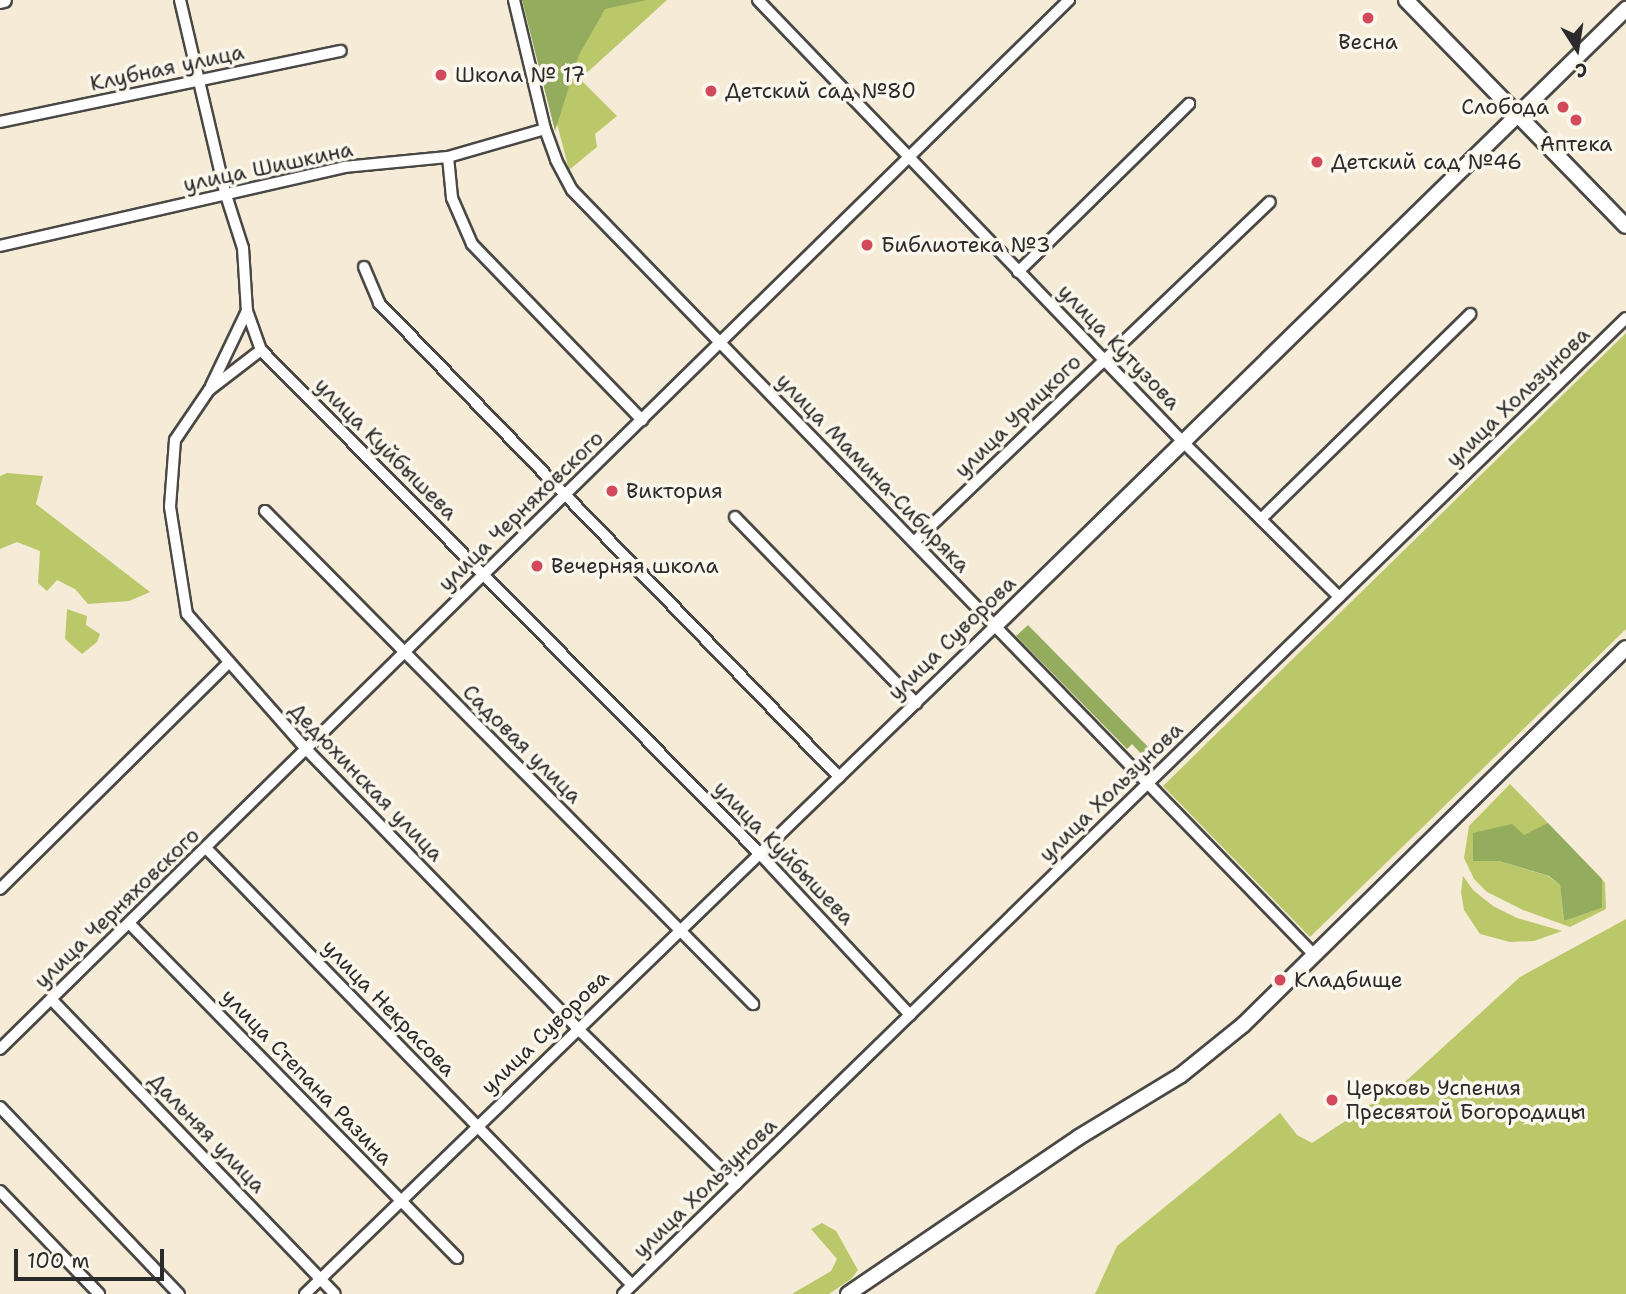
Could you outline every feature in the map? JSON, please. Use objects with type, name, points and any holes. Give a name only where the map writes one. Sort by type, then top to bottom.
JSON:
[{"type":"main road","points":[[1406,0],[1626,226]]},
{"type":"main road","name":"улица Суворова","points":[[995,626],[1626,9]]},
{"type":"main road","points":[[848,1294],[1079,1137],[1181,1075],[1243,1025],[1626,648]]},
{"type":"street","name":"улица Куйбышева","points":[[180,0],[225,192],[243,248],[247,311],[261,350],[760,854],[910,1014]]},
{"type":"street","name":"улица Мамина-Сибиряка","points":[[514,0],[545,129],[556,160],[572,190],[1315,956]]},
{"type":"street","name":"улица Кутузова","points":[[758,0],[1183,442],[1339,597]]},
{"type":"street","name":"улица Черняховского","points":[[0,1049],[1069,0]]},
{"type":"street","points":[[1616,0],[1626,9]]},
{"type":"street","name":"Клубная улица","points":[[0,122],[341,51]]},
{"type":"street","points":[[1018,272],[1189,104]]},
{"type":"street","name":"улица Шишкина","points":[[0,246],[202,201],[225,192],[344,167],[448,157],[545,129]]},
{"type":"street","points":[[448,157],[452,198],[472,244],[642,420]]},
{"type":"street","name":"улица Урицкого","points":[[914,542],[1270,202]]},
{"type":"street","points":[[364,267],[379,303],[839,777]]},
{"type":"street","points":[[209,390],[247,311]]},
{"type":"street","points":[[1261,519],[1470,314]]},
{"type":"street","name":"улица Хользунова","points":[[623,1294],[1626,318]]},
{"type":"street","name":"Дедюхинская улица","points":[[261,350],[209,390],[175,440],[170,507],[187,614],[307,750],[579,1030],[736,1184]]},
{"type":"street","name":"Садовая улица","points":[[265,511],[753,1004]]},
{"type":"street","points":[[735,517],[916,703]]},
{"type":"street","name":"улица Суворова","points":[[305,1294],[995,626]]},
{"type":"street","points":[[0,889],[229,662]]},
{"type":"street","name":"улица Некрасова","points":[[206,848],[632,1285]]},
{"type":"street","name":"улица Степана Разина","points":[[129,923],[457,1258]]},
{"type":"street","name":"Дальняя улица","points":[[51,999],[335,1294]]},
{"type":"street","points":[[0,1107],[179,1294]]},
{"type":"street","points":[[0,1191],[99,1294]]},
{"type":"green space","points":[[522,0],[647,0],[605,9],[579,55],[555,131]]},
{"type":"green space","points":[[525,0],[667,0],[580,79],[617,116],[595,134],[597,147],[569,170]]},
{"type":"green space","points":[[1626,333],[1626,629],[1310,937],[1163,786]]},
{"type":"green space","points":[[7,473],[43,476],[36,504],[150,592],[129,601],[88,604],[75,589],[57,580],[47,591],[38,583],[40,551],[17,542],[0,549],[0,476]]},
{"type":"green space","points":[[67,609],[87,616],[86,625],[100,634],[97,642],[82,654],[65,639]]},
{"type":"green space","points":[[1028,625],[1154,753],[1147,760],[1132,744],[1127,749],[1016,636]]},
{"type":"green space","points":[[1510,784],[1548,823],[1534,833],[1473,861],[1499,861],[1548,876],[1560,885],[1564,921],[1602,908],[1602,879],[1605,883],[1606,909],[1570,927],[1523,910],[1487,892],[1474,879],[1464,858],[1469,826]]},
{"type":"green space","points":[[1548,823],[1602,879],[1602,908],[1564,921],[1560,885],[1549,876],[1499,861],[1473,861],[1473,833],[1512,824],[1524,835]]},
{"type":"green space","points":[[1463,876],[1473,890],[1493,906],[1517,918],[1562,931],[1534,941],[1510,942],[1480,934],[1464,910],[1461,892]]},
{"type":"green space","points":[[1626,919],[1626,1294],[1095,1294],[1117,1246],[1280,1113],[1297,1135],[1312,1143],[1406,1081],[1520,977]]},
{"type":"green space","points":[[822,1223],[836,1231],[858,1270],[851,1279],[829,1294],[792,1294],[831,1271],[837,1259],[811,1229]]},
{"type":"place","name":"Весна","points":[[1368,18]]},
{"type":"place","name":"Школа № 17","points":[[441,75]]},
{"type":"place","name":"Детский сад №80","points":[[711,91]]},
{"type":"place","name":"Слобода","points":[[1563,107]]},
{"type":"place","name":"Аптека","points":[[1576,120]]},
{"type":"place","name":"Детский сад №46","points":[[1317,162]]},
{"type":"place","name":"Библиотека №3","points":[[867,245]]},
{"type":"place","name":"Виктория","points":[[612,491]]},
{"type":"place","name":"Вечерняя школа","points":[[537,566]]},
{"type":"place","name":"Кладбище","points":[[1280,980]]},
{"type":"place","name":"Церковь Успения Пресвятой Богородицы","points":[[1332,1100]]}]
